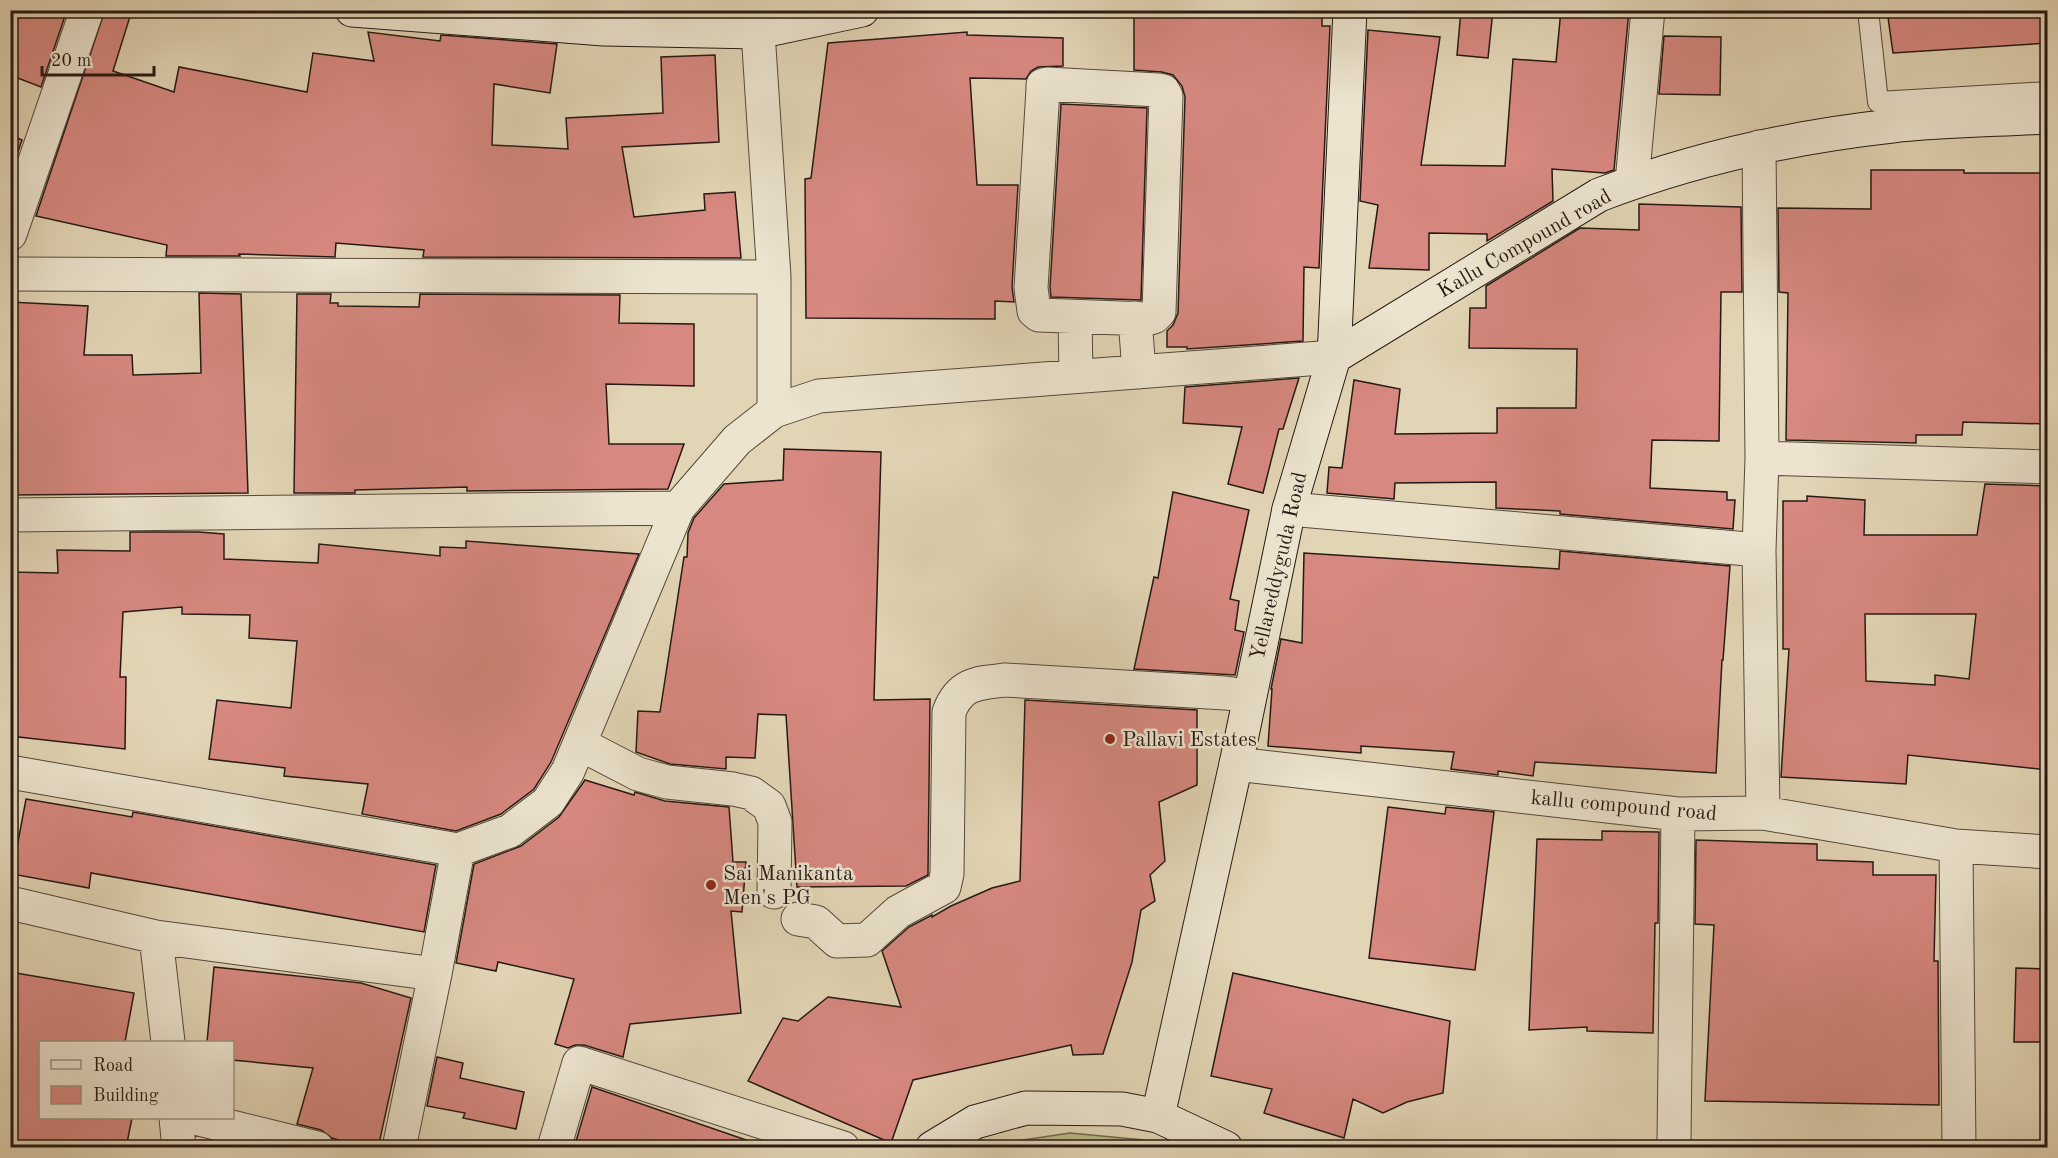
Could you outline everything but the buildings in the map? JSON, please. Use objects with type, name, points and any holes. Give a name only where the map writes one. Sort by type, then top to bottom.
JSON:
[{"type":"street","points":[[10,234],[87,10]]},
{"type":"street","points":[[352,10],[604,29],[758,32],[862,10]]},
{"type":"street","name":"Yellareddyguda Road","points":[[1158,1116],[1236,764],[1288,509],[1334,357],[1350,10]]},
{"type":"street","points":[[1632,182],[1648,10]]},
{"type":"street","points":[[758,32],[774,277],[774,411]]},
{"type":"street","points":[[1043,85],[1158,90],[1163,91],[1166,96],[1160,312],[1151,319],[1135,318],[1039,315],[1033,308],[1031,288],[1043,85]]},
{"type":"street","name":"Kallu Compound road","points":[[1334,357],[1599,195],[1632,182],[1759,147],[1893,126],[2048,117]]},
{"type":"street","points":[[1759,147],[1762,458],[1759,550],[1762,813]]},
{"type":"street","points":[[10,274],[774,277]]},
{"type":"street","points":[[1075,317],[1076,376]]},
{"type":"street","points":[[1135,318],[1139,372]]},
{"type":"street","points":[[10,772],[458,850],[510,831],[548,802],[568,771],[580,744],[678,508],[737,440],[774,411],[819,396],[1334,357]]},
{"type":"street","points":[[1762,458],[2048,467]]},
{"type":"street","points":[[10,515],[678,508]]},
{"type":"street","points":[[1288,509],[1759,550]]},
{"type":"street","points":[[798,919],[816,922],[837,941],[867,940],[898,912],[944,887],[947,874],[949,712],[954,699],[963,690],[974,685],[1005,680],[1249,696]]},
{"type":"street","points":[[580,744],[638,774],[667,782],[750,793],[768,806],[775,822],[774,892]]},
{"type":"street","name":"kallu compound road","points":[[1236,764],[1678,814],[1762,813],[1956,846],[2048,852]]},
{"type":"street","points":[[1674,1141],[1678,814]]},
{"type":"street","points":[[1956,846],[1959,1148]]},
{"type":"street","points":[[399,1148],[458,850]]},
{"type":"street","points":[[10,903],[156,937],[435,974]]},
{"type":"street","points":[[156,937],[168,1041]]},
{"type":"street","points":[[554,1148],[579,1063],[843,1148]]},
{"type":"street","points":[[932,1148],[975,1122],[1026,1108],[1122,1109],[1158,1116],[1226,1148]]},
{"type":"street","points":[[176,1119],[179,1148]]},
{"type":"street","points":[[199,1119],[317,1148]]},
{"type":"lane","points":[[1868,10],[1878,102],[2048,93]]},
{"type":"green space","points":[[1070,1133],[1144,1140],[1156,1147],[985,1147]]},
{"type":"place","name":"Pallavi Estates","points":[[1110,739]]},
{"type":"place","name":"Sai Manikanta Men's PG","points":[[711,885]]}]
